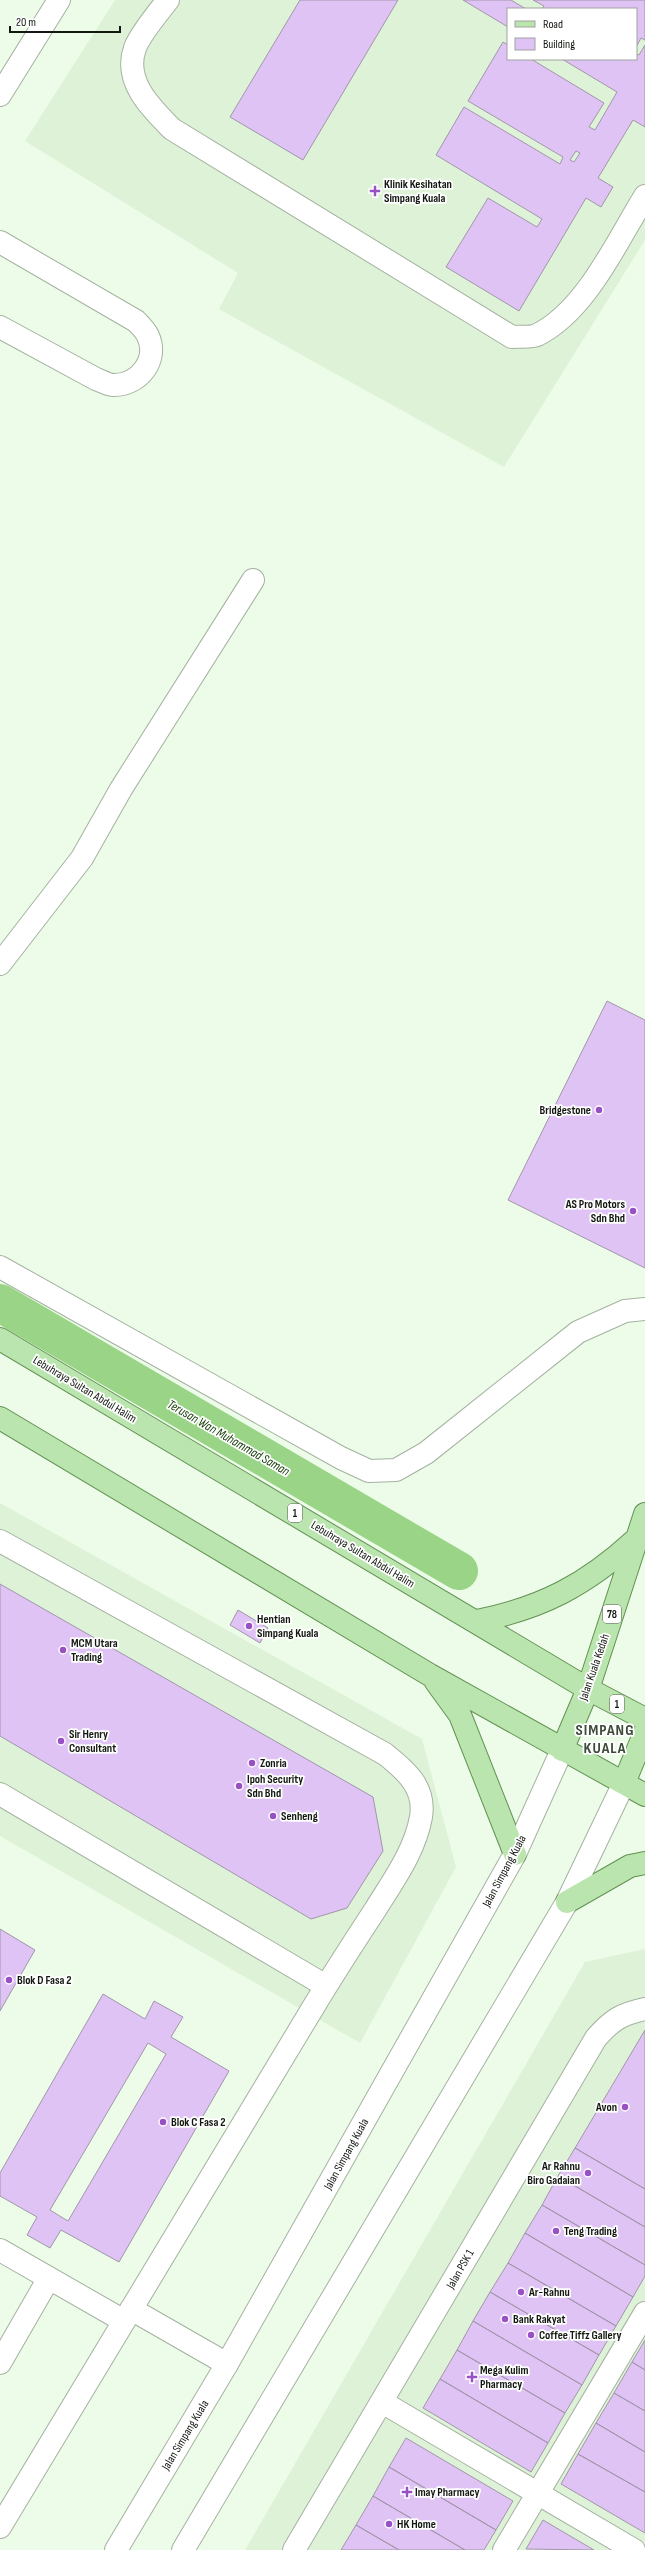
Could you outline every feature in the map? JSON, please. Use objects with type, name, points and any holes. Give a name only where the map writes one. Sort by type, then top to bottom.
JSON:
[{"type":"main road","name":"Lebuhraya Sultan Abdul Halim","points":[[0,1339],[588,1689],[645,1719]]},
{"type":"main road","points":[[0,1418],[430,1675],[645,1796]]},
{"type":"main road","name":"Jalan Kuala Kedah","points":[[562,1750],[588,1689],[645,1514]]},
{"type":"main road","points":[[476,1621],[512,1614],[546,1602],[579,1585],[609,1564],[636,1539]]},
{"type":"main road","points":[[430,1675],[460,1715],[515,1854]]},
{"type":"main road","points":[[624,1783],[645,1732]]},
{"type":"main road","points":[[567,1902],[630,1866],[645,1863]]},
{"type":"street","points":[[0,95],[59,0]]},
{"type":"street","points":[[168,0],[135,48],[132,75],[150,106],[172,129],[512,337],[535,336],[555,324],[585,293],[645,196]]},
{"type":"street","points":[[0,242],[136,321],[148,335],[151,353],[145,370],[131,382],[113,385],[96,380],[0,327]]},
{"type":"street","points":[[0,964],[82,858],[121,789],[253,580]]},
{"type":"street","points":[[0,1267],[340,1458],[369,1471],[396,1470],[426,1453],[578,1332],[625,1311],[645,1309]]},
{"type":"street","points":[[0,1541],[385,1754],[411,1777],[421,1798],[421,1816],[412,1846],[396,1876],[326,1986],[0,2527]]},
{"type":"street","name":"Jalan Simpang Kuala","points":[[116,2550],[227,2364],[515,1854],[562,1750]]},
{"type":"street","points":[[183,2550],[567,1902],[624,1783]]},
{"type":"street","points":[[0,1794],[326,1986]]},
{"type":"street","name":"Jalan PSK 1","points":[[294,2550],[596,2038],[612,2021],[631,2012],[645,2009]]},
{"type":"street","points":[[0,2250],[49,2278],[227,2364]]},
{"type":"street","points":[[0,2363],[49,2278]]},
{"type":"street","points":[[504,2550],[645,2313]]},
{"type":"street","points":[[382,2402],[634,2550]]},
{"type":"shaded area","name":"Klinik Kesihatan Simpang Kuala","points":[[115,0],[645,0],[645,240],[504,467],[219,309],[238,273],[25,141]]},
{"type":"shaded area","points":[[0,1503],[422,1739],[456,1867],[360,2043],[0,1836]]},
{"type":"shaded area","points":[[645,1949],[645,2550],[245,2550],[585,1962]]},
{"type":"building","points":[[300,0],[398,0],[303,160],[230,117]]},
{"type":"building","points":[[463,0],[511,0],[524,8],[507,8],[507,26]]},
{"type":"building","points":[[533,0],[645,0],[645,40],[641,38],[637,45],[637,8],[543,8],[544,6]]},
{"type":"building","points":[[503,42],[507,44],[507,60],[533,60],[604,103],[589,127],[595,130],[617,92],[564,60],[637,60],[637,54],[639,55],[645,45],[645,127],[633,120],[598,178],[613,187],[601,207],[586,198],[519,311],[446,267],[488,198],[537,227],[542,219],[436,155],[464,107],[560,164],[563,157],[468,101]],"holes":[[[576,151],[580,153],[574,162],[570,160]]]},
{"type":"building","name":"Bridgestone","points":[[607,1001],[645,1020],[645,1268],[508,1200]]},
{"type":"building","points":[[0,1584],[373,1797],[383,1851],[347,1908],[311,1919],[0,1736]]},
{"type":"building","name":"Hentian Simpang Kuala","points":[[238,1610],[268,1628],[260,1643],[230,1625]]},
{"type":"building","name":"Blok D Fasa 2","points":[[0,1929],[35,1950],[0,2011]]},
{"type":"building","name":"Blok C Fasa 2","points":[[103,1994],[145,2019],[154,2001],[183,2017],[171,2037],[229,2071],[119,2262],[61,2230],[50,2248],[27,2235],[37,2217],[0,2196],[0,2173]],"holes":[[[148,2043],[166,2054],[68,2221],[50,2210]]]},
{"type":"building","points":[[645,2030],[645,2189],[575,2148]]},
{"type":"building","points":[[575,2148],[645,2189],[645,2227],[558,2176]]},
{"type":"building","points":[[558,2176],[645,2227],[645,2265],[542,2205]]},
{"type":"building","points":[[542,2205],[645,2265],[645,2276],[633,2297],[525,2233]]},
{"type":"building","points":[[525,2233],[633,2297],[616,2326],[508,2263]]},
{"type":"building","points":[[508,2263],[616,2326],[599,2355],[490,2292]]},
{"type":"building","points":[[490,2292],[599,2355],[582,2385],[473,2321]]},
{"type":"building","points":[[473,2321],[582,2385],[565,2413],[457,2350]]},
{"type":"building","points":[[645,2340],[645,2370],[632,2362]]},
{"type":"building","points":[[457,2350],[565,2413],[548,2443],[440,2379]]},
{"type":"building","points":[[632,2362],[645,2370],[645,2411],[614,2393]]},
{"type":"building","points":[[440,2379],[548,2443],[531,2472],[423,2408]]},
{"type":"building","points":[[614,2393],[645,2411],[645,2452],[596,2423]]},
{"type":"building","points":[[596,2423],[645,2452],[645,2492],[578,2454]]},
{"type":"building","points":[[406,2438],[513,2501],[496,2530],[389,2467]]},
{"type":"building","points":[[578,2454],[645,2492],[645,2533],[561,2484]]},
{"type":"building","points":[[389,2467],[496,2530],[484,2550],[465,2550],[373,2496]]},
{"type":"building","points":[[373,2496],[465,2550],[399,2550],[356,2525]]},
{"type":"building","points":[[543,2520],[594,2550],[526,2549]]},
{"type":"building","points":[[356,2525],[399,2550],[341,2550]]},
{"type":"waterway","name":"Terusan Wan Muhammad Saman","points":[[0,1303],[459,1571]]},
{"type":"place","name":"Klinik Kesihatan Simpang Kuala","points":[[375,191]]},
{"type":"place","name":"Bridgestone","points":[[599,1110]]},
{"type":"place","name":"AS Pro Motors Sdn Bhd","points":[[633,1211]]},
{"type":"place","name":"Hentian Simpang Kuala","points":[[249,1626]]},
{"type":"place","name":"MCM Utara Trading","points":[[63,1650]]},
{"type":"place","name":"Sir Henry Consultant","points":[[61,1741]]},
{"type":"place","name":"Zonria","points":[[252,1763]]},
{"type":"place","name":"Ipoh Security Sdn Bhd","points":[[239,1786]]},
{"type":"place","name":"Senheng","points":[[273,1816]]},
{"type":"place","name":"Blok D Fasa 2","points":[[9,1980]]},
{"type":"place","name":"Avon","points":[[625,2107]]},
{"type":"place","name":"Blok C Fasa 2","points":[[163,2122]]},
{"type":"place","name":"Ar Rahnu Biro Gadaian","points":[[588,2173]]},
{"type":"place","name":"Teng Trading","points":[[556,2231]]},
{"type":"place","name":"Ar-Rahnu","points":[[521,2292]]},
{"type":"place","name":"Bank Rakyat","points":[[505,2319]]},
{"type":"place","name":"Coffee Tiffz Gallery","points":[[531,2335]]},
{"type":"place","name":"Mega Kulim Pharmacy","points":[[472,2377]]},
{"type":"place","name":"Imay Pharmacy","points":[[407,2492]]},
{"type":"place","name":"HK Home","points":[[389,2524]]},
{"type":"district","name":"SIMPANG KUALA","points":[[605,1738]]}]
